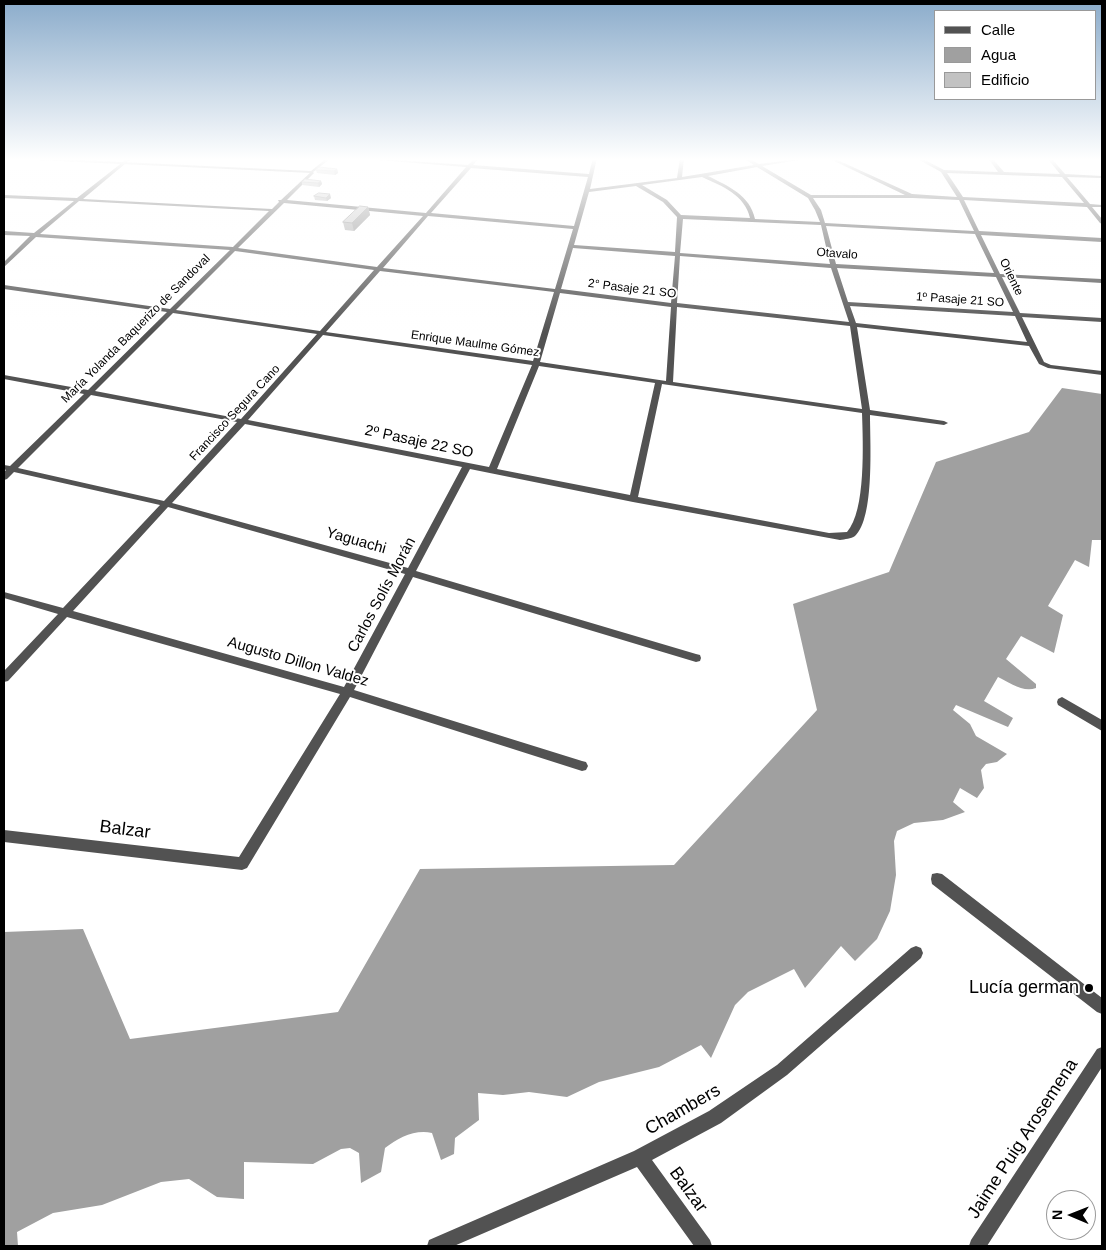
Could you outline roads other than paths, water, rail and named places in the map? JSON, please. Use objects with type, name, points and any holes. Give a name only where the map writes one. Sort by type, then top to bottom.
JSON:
[{"type":"street","points":[[4,265],[35,234],[57,216]]},
{"type":"street","name":"María Yolanda Baquerizo de Sandoval","points":[[4,477],[8,468],[90,392],[265,216]]},
{"type":"street","name":"Francisco Segura Cano","points":[[4,678],[244,420],[426,216]]},
{"type":"street","points":[[442,216],[576,228]]},
{"type":"street","points":[[492,471],[536,364],[579,216]]},
{"type":"street","name":"2º Pasaje 22 SO","points":[[4,377],[244,420],[633,500],[840,537],[850,535],[857,527],[867,479],[866,412],[853,325],[833,266],[820,216]]},
{"type":"street","name":"Oriente","points":[[969,216],[1038,360],[1045,365],[1102,373]]},
{"type":"street","points":[[669,383],[680,217],[1102,240]]},
{"type":"street","name":"2° Pasaje 21 SO","points":[[4,233],[233,249],[674,305],[1030,344]]},
{"type":"street","name":"Otavalo","points":[[571,246],[833,266],[1102,281]]},
{"type":"street","name":"Enrique Maulme Gómez","points":[[4,287],[944,423]]},
{"type":"street","name":"1º Pasaje 21 SO","points":[[846,304],[1102,320]]},
{"type":"street","points":[[633,500],[658,382]]},
{"type":"street","name":"Carlos Solís Morán","points":[[242,864],[346,692],[412,572],[467,466]]},
{"type":"street","name":"Yaguachi","points":[[8,468],[166,504],[412,572],[696,658]]},
{"type":"street","name":"Augusto Dillon Valdez","points":[[4,595],[346,692],[582,766]]},
{"type":"street","points":[[1062,702],[1102,726]]},
{"type":"street","name":"Balzar","points":[[4,836],[242,864]]},
{"type":"street","points":[[938,880],[1102,1007]]},
{"type":"street","name":"Chambers","points":[[435,1246],[640,1157],[715,1117],[782,1070],[916,953]]},
{"type":"street","name":"Jaime Puig Arosemena","points":[[977,1246],[1102,1054]]},
{"type":"street","name":"Balzar","points":[[640,1157],[704,1246]]},
{"type":"water","points":[[1062,388],[1102,394],[1102,540],[1092,540],[1089,567],[1075,560],[1048,606],[1063,615],[1054,653],[1021,636],[1006,659],[1036,684],[1036,688],[1021,688],[998,677],[984,701],[1013,718],[1008,727],[956,705],[953,710],[970,724],[976,736],[1007,754],[997,762],[986,764],[981,770],[984,788],[977,798],[960,788],[953,802],[965,812],[943,820],[914,823],[897,831],[894,841],[896,875],[890,911],[877,939],[855,961],[841,946],[805,988],[794,969],[748,992],[735,1005],[711,1058],[701,1045],[659,1067],[599,1082],[567,1097],[529,1092],[503,1095],[478,1093],[479,1120],[455,1138],[454,1154],[441,1160],[432,1133],[419,1132],[407,1135],[385,1148],[381,1172],[361,1183],[359,1153],[350,1148],[341,1149],[313,1164],[244,1162],[244,1199],[217,1197],[189,1179],[161,1182],[102,1205],[53,1213],[17,1232],[18,1246],[4,1246],[4,932],[83,929],[130,1039],[338,1012],[420,869],[674,865],[817,710],[793,604],[889,572],[936,462],[1029,432]]},
{"type":"place","name":"Lucía german","points":[[1089,988]]}]
